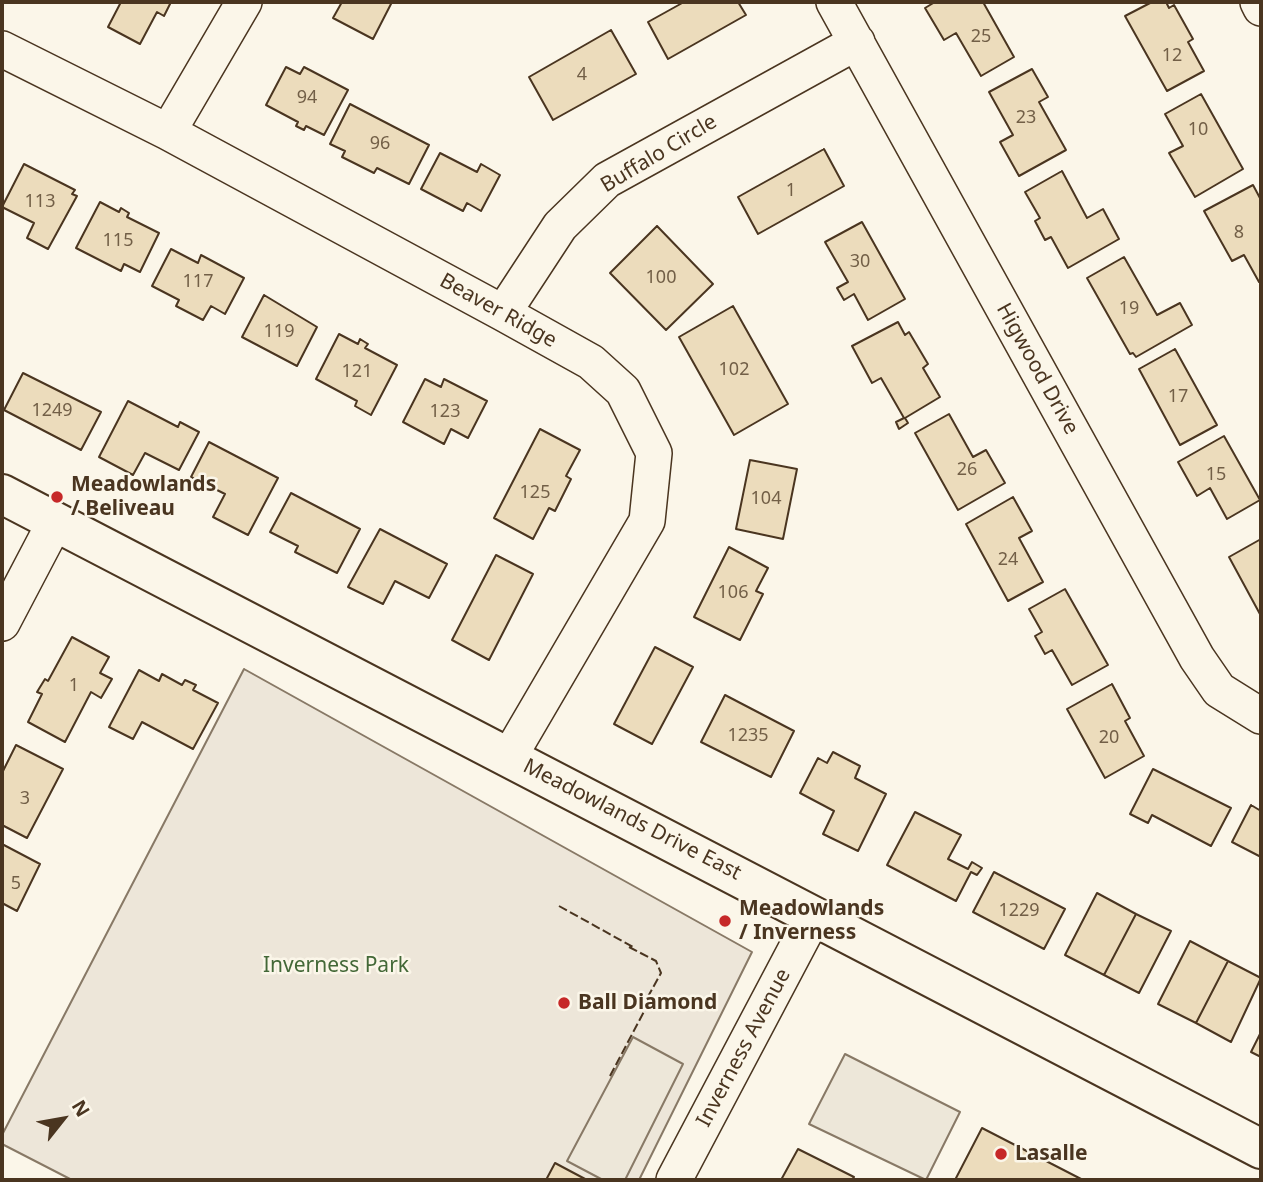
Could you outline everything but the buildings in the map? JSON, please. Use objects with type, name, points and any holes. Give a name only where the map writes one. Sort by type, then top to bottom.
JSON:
[{"type":"main road","name":"Meadowlands Drive East","points":[[2,494],[1261,1149]]},
{"type":"street","points":[[168,132],[244,2]]},
{"type":"street","name":"Higwood Drive","points":[[834,2],[1197,658],[1219,690],[1261,716]]},
{"type":"street","points":[[1258,2],[1261,8]]},
{"type":"street","name":"Buffalo Circle","points":[[503,313],[560,226],[607,180],[857,42]]},
{"type":"street","name":"Beaver Ridge","points":[[2,49],[168,132],[503,313],[590,362],[623,391],[654,453],[647,521],[509,757]]},
{"type":"street","points":[[2,623],[55,522]]},
{"type":"street","name":"Inverness Avenue","points":[[674,1180],[814,915]]},
{"type":"green space","name":"Inverness Park","points":[[244,669],[752,952],[639,1180],[72,1180],[2,1144],[2,1135]]},
{"type":"shaded area","points":[[633,1037],[683,1064],[625,1180],[603,1180],[567,1161]]},
{"type":"shaded area","points":[[845,1054],[960,1112],[926,1180],[809,1124]]},
{"type":"fence","points":[[559,906],[633,947]]},
{"type":"fence","points":[[629,947],[656,961],[661,973],[645,1002]]},
{"type":"fence","points":[[610,1076],[648,1004]]},
{"type":"place","name":"Meadowlands / Beliveau","points":[[57,497]]},
{"type":"place","name":"Meadowlands / Inverness","points":[[725,921]]},
{"type":"place","name":"Ball Diamond","points":[[564,1003]]},
{"type":"place","name":"Lasalle","points":[[1001,1154]]}]
